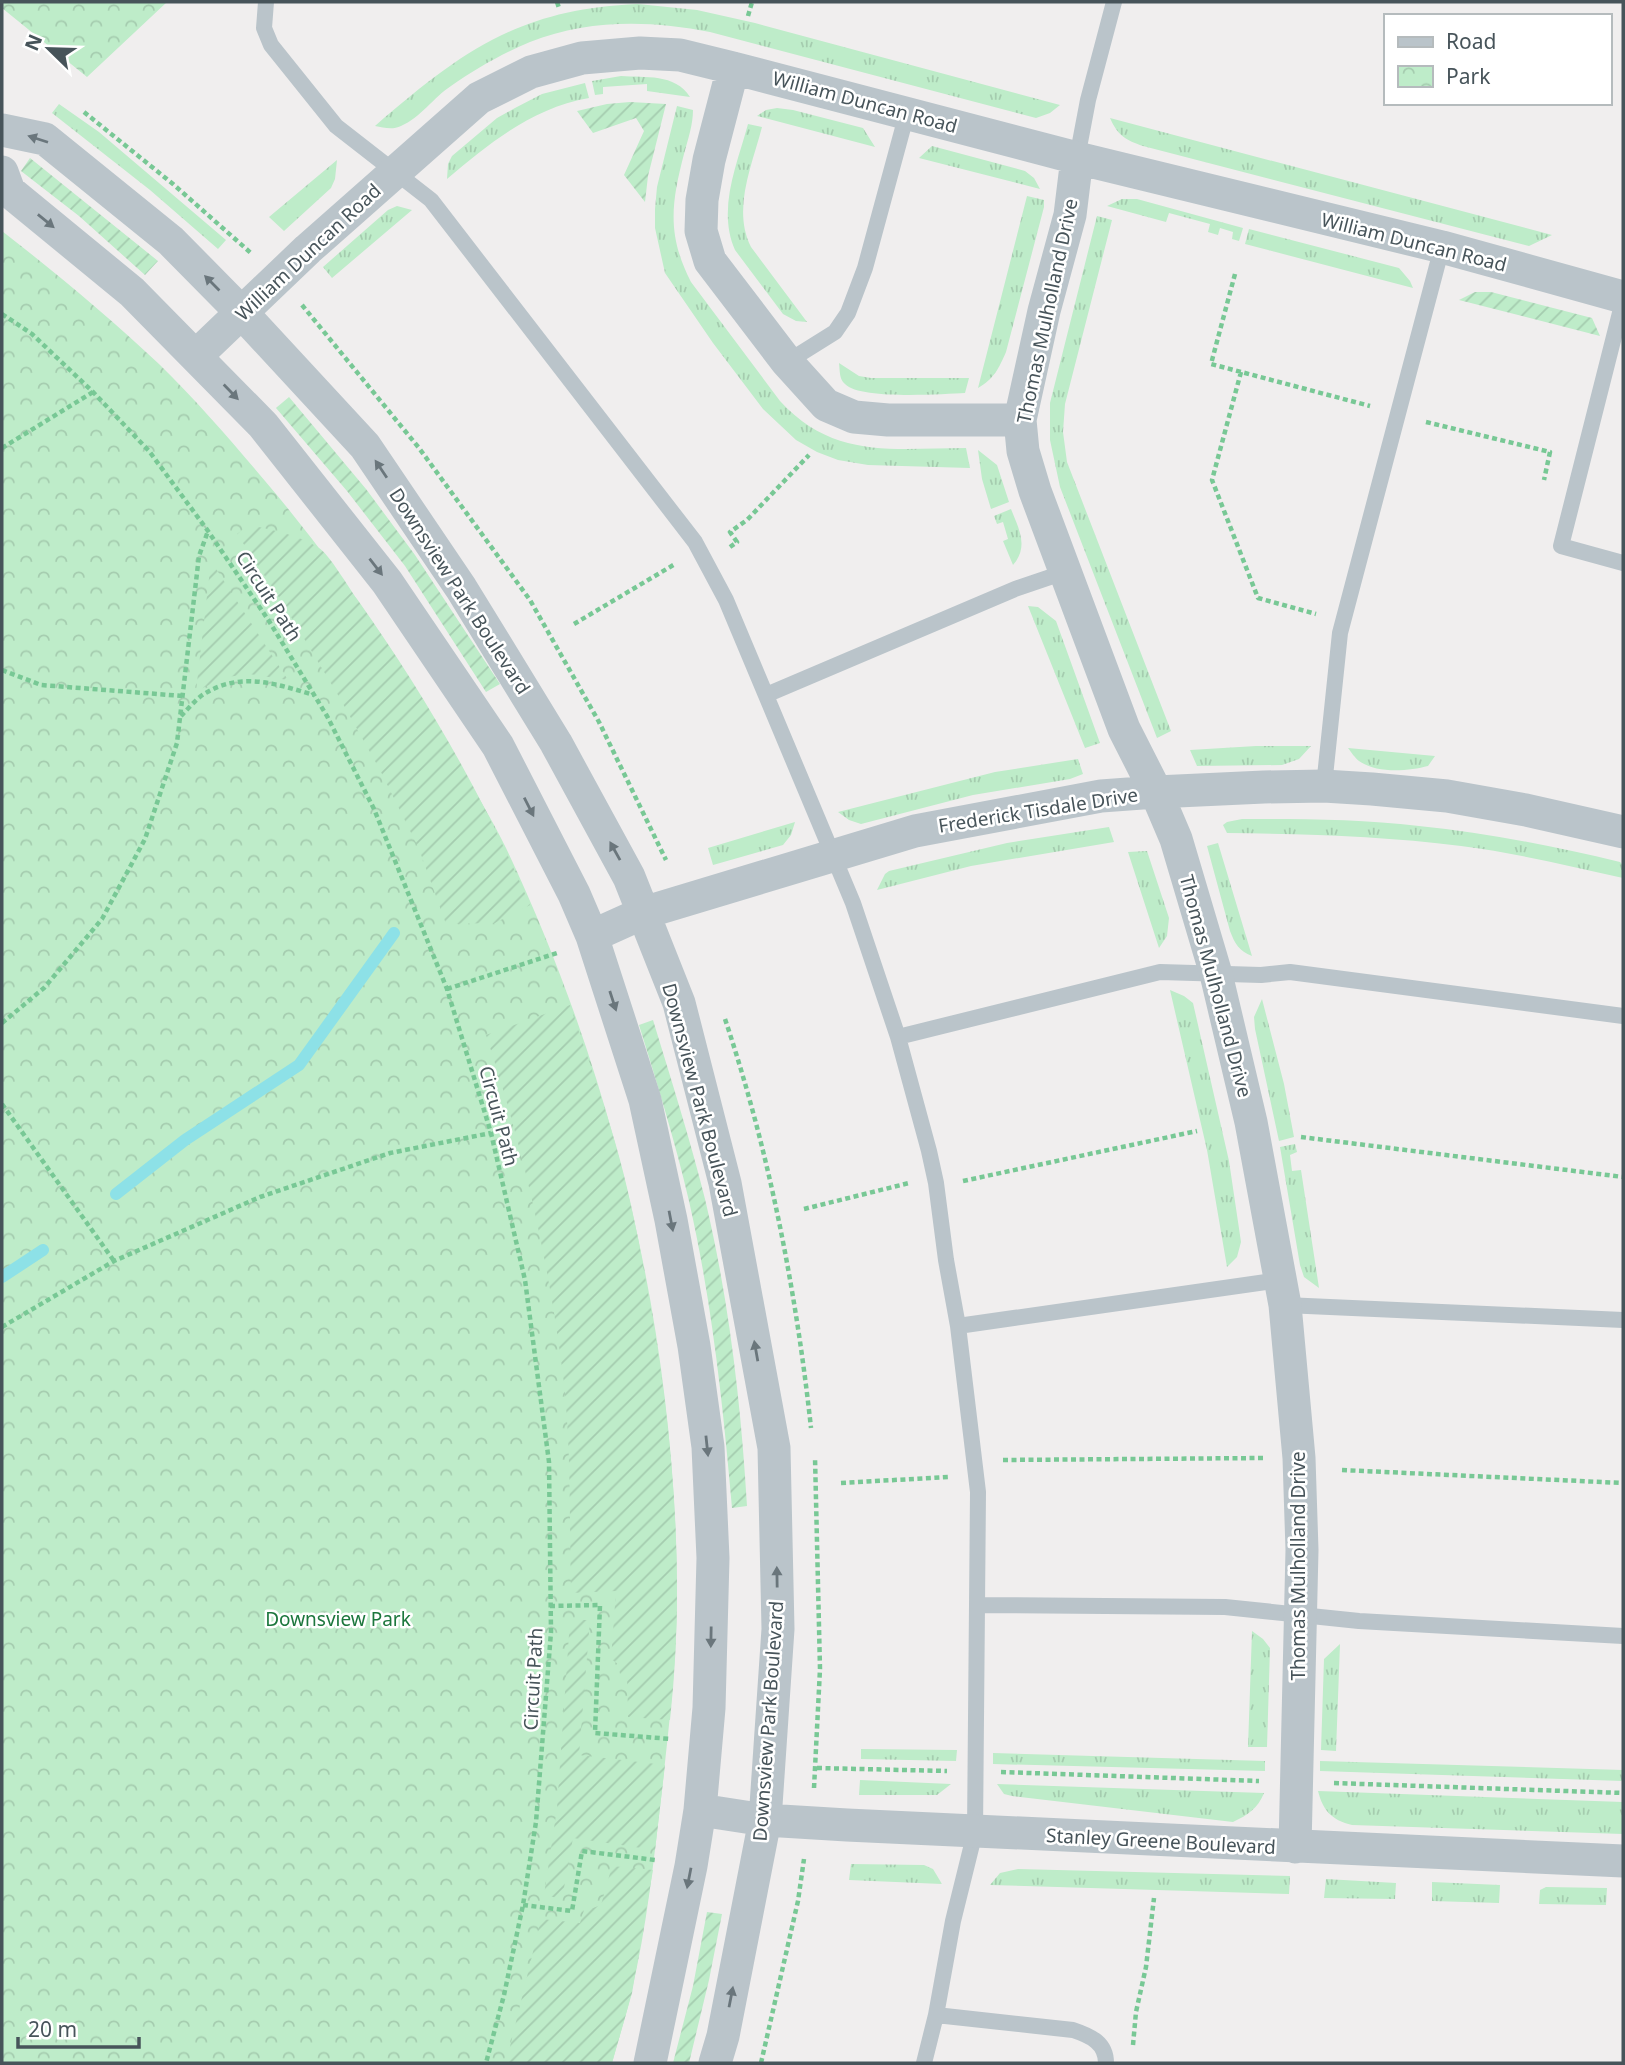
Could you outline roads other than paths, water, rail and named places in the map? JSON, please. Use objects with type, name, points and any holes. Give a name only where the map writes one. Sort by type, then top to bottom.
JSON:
[{"type":"street","name":"William Duncan Road","points":[[195,356],[393,172],[479,98],[531,72],[582,58],[640,53],[680,55],[733,68],[1077,158],[1442,247],[1623,299]]},
{"type":"street","points":[[733,68],[709,160],[702,200],[701,231],[710,261],[787,362],[826,405],[854,417],[888,420],[1020,420]]},
{"type":"street","name":"Downsview Park Boulevard","points":[[2,130],[45,139],[171,241],[365,446],[453,577],[556,743],[629,877],[679,1003],[725,1184],[774,1448],[778,1629],[765,1819],[723,2036],[715,2063]]},
{"type":"street","name":"Thomas Mulholland Drive","points":[[1077,158],[1070,215],[1044,312],[1020,420],[1023,451],[1124,729],[1176,839],[1216,974],[1251,1122],[1283,1293],[1299,1458],[1302,1549],[1295,1847]]},
{"type":"street","points":[[2,172],[9,191],[132,292],[263,425],[387,582],[498,746],[574,894],[592,936],[645,1101],[676,1245],[708,1447],[713,1558],[709,1708],[691,1866],[650,2063]]},
{"type":"street","name":"Frederick Tisdale Drive","points":[[592,936],[643,913],[915,831],[1101,796],[1324,786],[1447,796],[1526,810],[1623,832]]},
{"type":"street","name":"Stanley Greene Boulevard","points":[[699,1810],[765,1819],[975,1832],[1623,1861]]},
{"type":"lane","points":[[265,2],[264,28],[271,45],[335,126],[431,200],[695,542],[726,600],[834,856],[853,903],[898,1037],[936,1183],[958,1326],[978,1492],[975,1832],[953,1921],[936,2015],[924,2063]]},
{"type":"lane","points":[[1077,158],[1088,100],[1114,2]]},
{"type":"lane","points":[[787,362],[835,332],[848,313],[865,268],[907,113]]},
{"type":"lane","points":[[1324,786],[1340,633],[1442,247]]},
{"type":"lane","points":[[1623,299],[1561,546],[1623,563]]},
{"type":"lane","points":[[766,695],[1015,589],[1065,572]]},
{"type":"lane","points":[[898,1037],[1160,972],[1261,975],[1290,972],[1623,1016]]},
{"type":"lane","points":[[958,1326],[1283,1293],[1623,1320]]},
{"type":"lane","points":[[978,1605],[1225,1607],[1301,1615],[1623,1636]]},
{"type":"lane","points":[[936,2015],[1073,2030],[1088,2035],[1100,2044],[1106,2053],[1106,2063]]},
{"type":"waterway","points":[[116,1194],[185,1140],[299,1065],[394,933]]},
{"type":"waterway","points":[[2,1277],[43,1250]]},
{"type":"park label","name":"Downsview Park","points":[[338,1619]]}]
